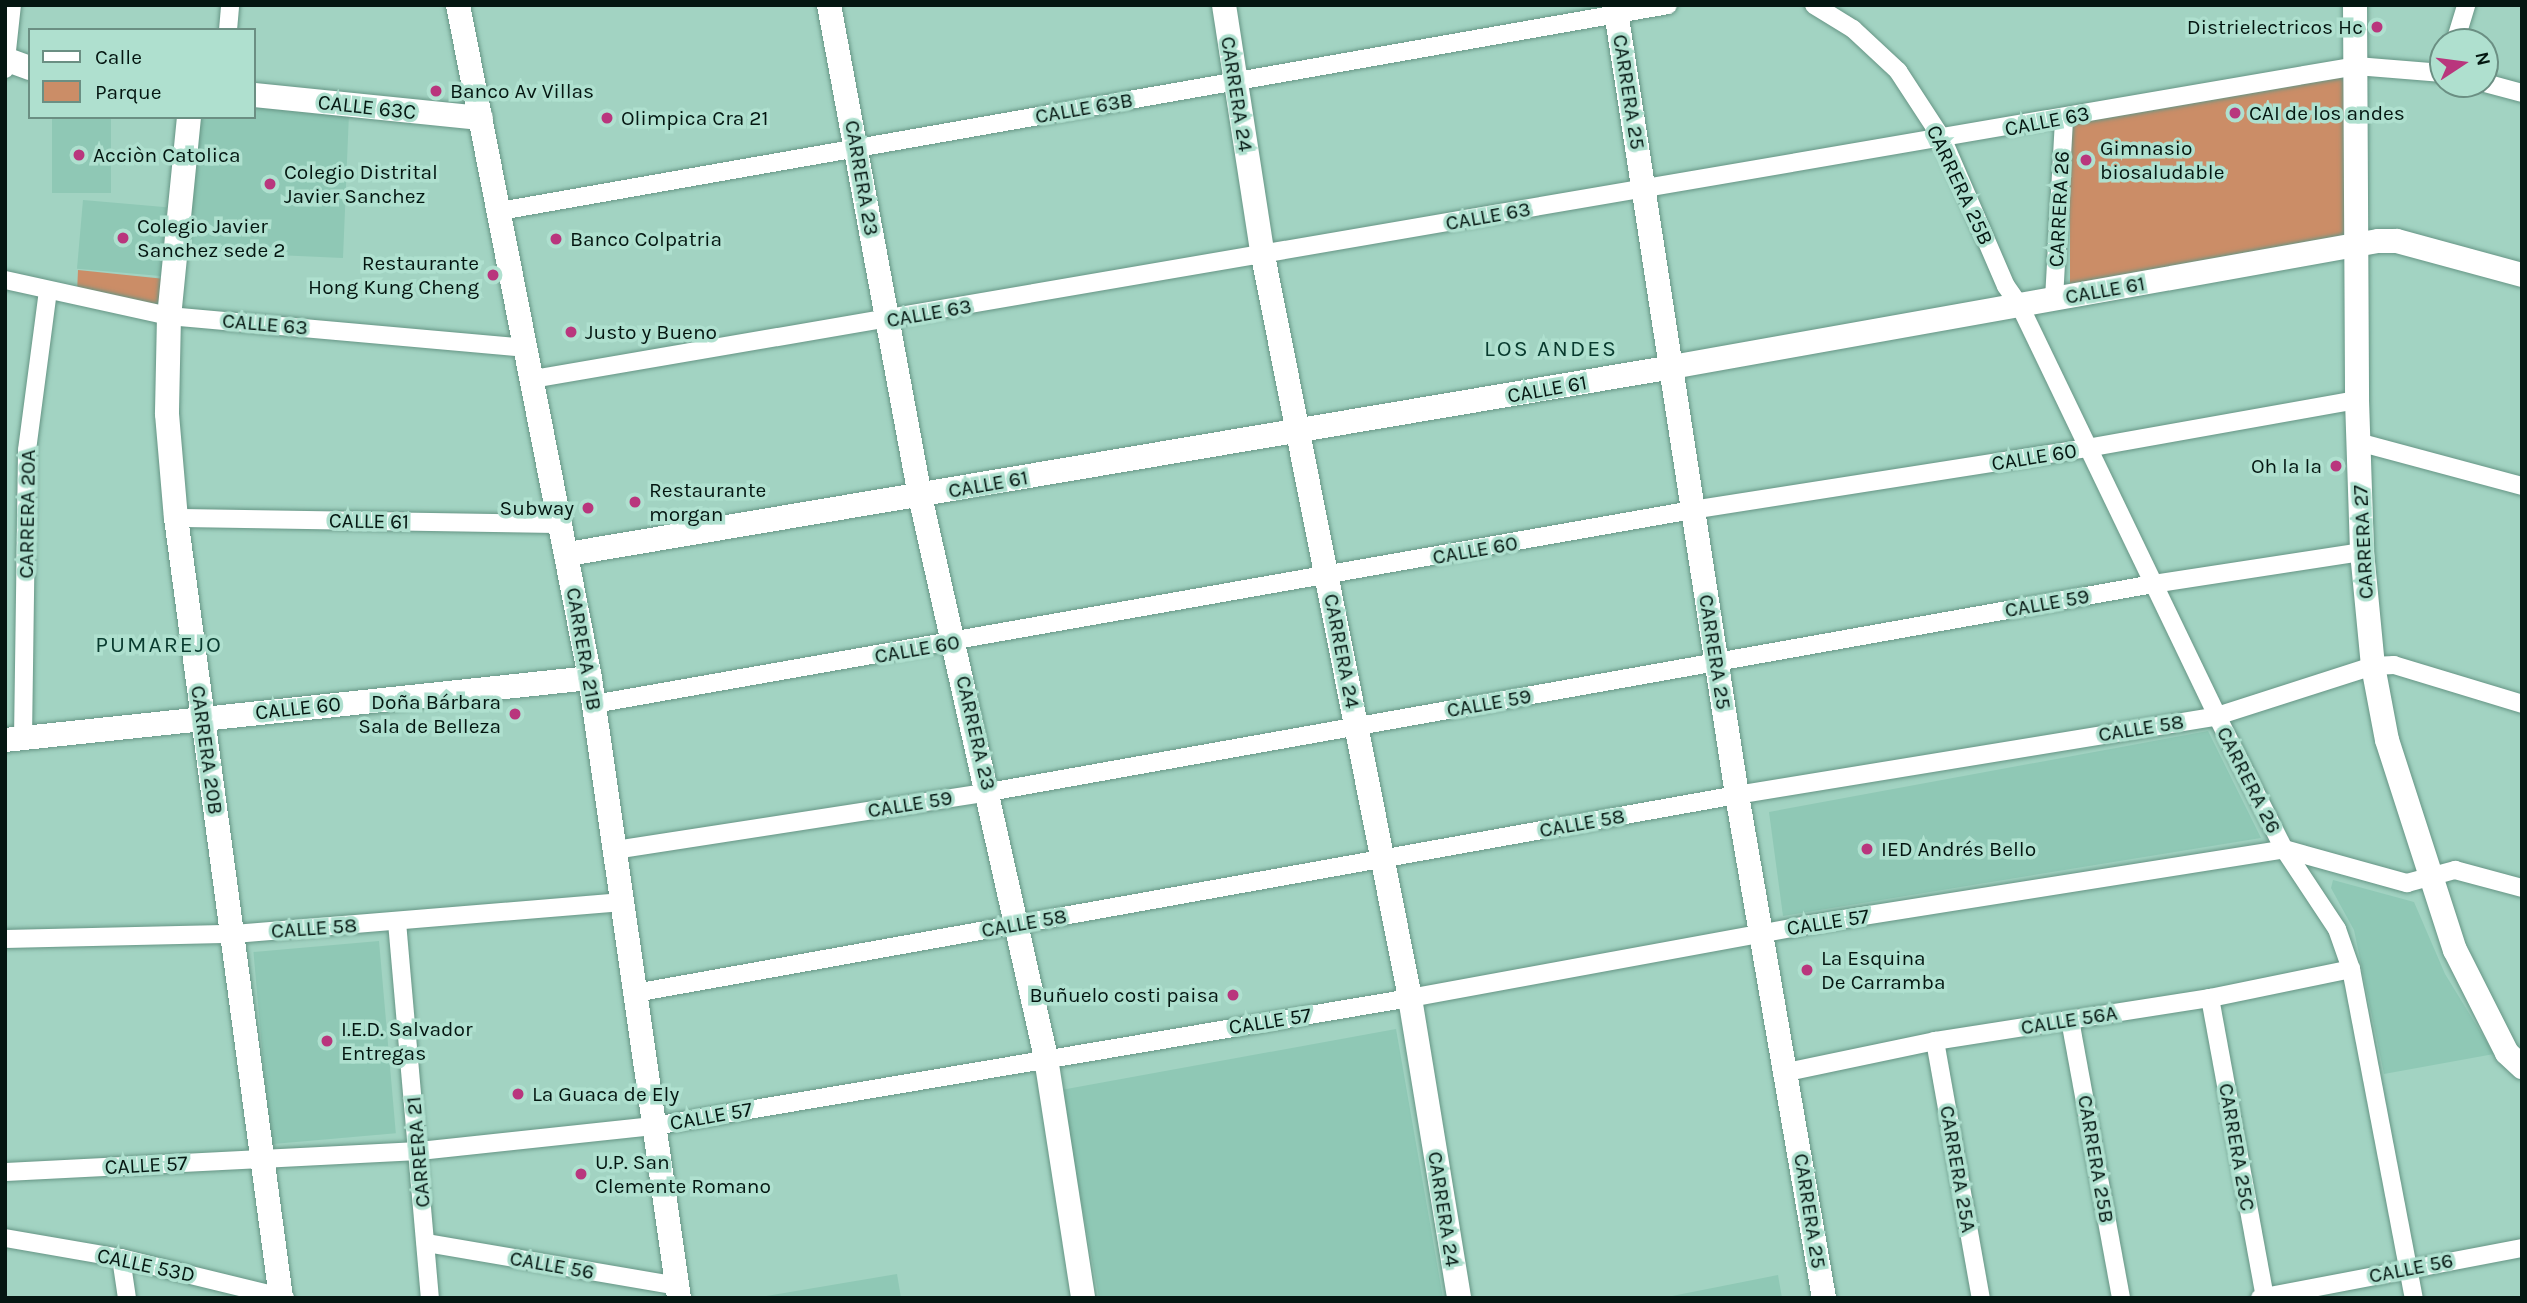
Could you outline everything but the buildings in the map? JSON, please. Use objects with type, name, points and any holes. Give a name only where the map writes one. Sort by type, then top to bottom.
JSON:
[{"type":"street","points":[[5,69],[12,5]]},
{"type":"street","points":[[228,28],[230,5]]},
{"type":"street","name":"CARRERA 21B","points":[[458,5],[568,554],[590,678],[678,1292]]},
{"type":"street","name":"CARRERA 23","points":[[829,5],[920,496],[989,792],[1046,1058],[1083,1298]]},
{"type":"street","name":"CARRERA 24","points":[[1224,5],[1263,256],[1300,431],[1410,998],[1459,1298]]},
{"type":"street","name":"CALLE 63B","points":[[500,211],[1235,82],[1616,10],[1668,5]]},
{"type":"street","name":"CARRERA 25B","points":[[1814,5],[1853,29],[1898,71],[1943,140],[2013,296]]},
{"type":"street","name":"CARRERA 27","points":[[2355,5],[2359,244],[2358,442],[2362,552],[2373,666],[2388,740],[2455,950],[2518,1064]]},
{"type":"street","points":[[2459,28],[2466,5]]},
{"type":"street","name":"CARRERA 25","points":[[1616,10],[1737,795],[1824,1298]]},
{"type":"street","points":[[6,60],[28,67]]},
{"type":"street","name":"CALLE 63","points":[[533,379],[1263,256],[1644,188],[1943,140],[2356,66],[2429,73]]},
{"type":"street","points":[[2499,87],[2522,93]]},
{"type":"street","name":"CALLE 63C","points":[[256,95],[481,118]]},
{"type":"street","name":"CARRERA 20B","points":[[189,119],[169,316],[167,414],[176,518],[282,1297]]},
{"type":"street","name":"CARRERA 26","points":[[2054,299],[2064,119]]},
{"type":"street","name":"CALLE 61","points":[[568,554],[1671,367],[2013,296],[2054,299],[2359,244],[2397,241],[2522,275]]},
{"type":"street","name":"CALLE 63","points":[[5,280],[169,316],[527,348]]},
{"type":"street","name":"CARRERA 20A","points":[[14,739],[27,450],[48,290]]},
{"type":"street","name":"CARRERA 26","points":[[2013,296],[2284,849],[2337,929],[2351,969],[2414,1298]]},
{"type":"street","name":"CALLE 60","points":[[594,705],[1328,578],[1692,510],[2087,449],[2357,400]]},
{"type":"street","points":[[2358,442],[2522,486]]},
{"type":"street","name":"CALLE 61","points":[[176,518],[562,524]]},
{"type":"street","name":"CALLE 59","points":[[615,850],[989,792],[2153,584],[2362,552]]},
{"type":"street","name":"CALLE 58","points":[[635,993],[1737,795],[2217,716],[2373,666],[2394,665],[2522,704]]},
{"type":"street","name":"CALLE 60","points":[[14,739],[590,678]]},
{"type":"street","name":"CALLE 57","points":[[5,1172],[419,1150],[654,1126],[1410,998],[1761,933],[2284,849],[2396,880],[2418,882],[2455,870],[2522,888]]},
{"type":"street","name":"CALLE 58","points":[[5,939],[234,934],[623,902]]},
{"type":"street","name":"CARRERA 21","points":[[397,922],[430,1298]]},
{"type":"street","name":"CALLE 56A","points":[[1787,1072],[1935,1041],[2210,998],[2351,969]]},
{"type":"street","name":"CARRERA 25C","points":[[2210,998],[2262,1297]]},
{"type":"street","name":"CARRERA 25B","points":[[2070,1020],[2121,1298]]},
{"type":"street","name":"CARRERA 25A","points":[[1935,1041],[1981,1298]]},
{"type":"street","name":"CALLE 53D","points":[[5,1238],[121,1258],[282,1297]]},
{"type":"street","name":"CALLE 56","points":[[426,1243],[678,1292]]},
{"type":"street","name":"CALLE 56","points":[[2262,1297],[2522,1248]]},
{"type":"street","points":[[121,1258],[127,1298]]},
{"type":"shaded area","name":"Colegio Distrital Javier Sanchez","points":[[256,106],[349,113],[343,258],[187,251],[199,119],[256,119]]},
{"type":"shaded area","name":"Acciòn Catolica","points":[[52,119],[111,119],[111,193],[52,193]]},
{"type":"shaded area","name":"Colegio Javier Sanchez sede 2","points":[[83,200],[167,207],[161,276],[77,269]]},
{"type":"shaded area","points":[[2208,731],[2261,838],[1783,916],[1769,812]]},
{"type":"shaded area","points":[[2333,880],[2414,902],[2445,974],[2494,1054],[2384,1074],[2354,930],[2331,888]]},
{"type":"shaded area","name":"I.E.D. Salvador Entregas","points":[[379,941],[396,1133],[270,1144],[253,952]]},
{"type":"shaded area","points":[[1396,1029],[1443,1298],[1099,1298],[1061,1090]]},
{"type":"shaded area","points":[[897,1274],[901,1298],[755,1298]]},
{"type":"shaded area","points":[[1778,1275],[1782,1298],[1662,1298]]},
{"type":"green space","points":[[2348,74],[2348,240],[2070,291],[2070,123]]},
{"type":"green space","points":[[78,270],[165,279],[162,309],[77,293]]},
{"type":"place","name":"Distrielectricos Hc","points":[[2377,27]]},
{"type":"place","name":"Banco Av Villas","points":[[436,91]]},
{"type":"place","name":"CAI de los andes","points":[[2235,113]]},
{"type":"place","name":"Olimpica Cra 21","points":[[607,118]]},
{"type":"place","name":"Acciòn Catolica","points":[[79,155]]},
{"type":"place","name":"Gimnasio biosaludable","points":[[2086,160]]},
{"type":"place","name":"Colegio Distrital Javier Sanchez","points":[[270,184]]},
{"type":"place","name":"Colegio Javier Sanchez sede 2","points":[[123,238]]},
{"type":"place","name":"Banco Colpatria","points":[[556,239]]},
{"type":"place","name":"Restaurante Hong Kung Cheng","points":[[493,275]]},
{"type":"place","name":"Justo y Bueno","points":[[571,332]]},
{"type":"place","name":"Oh la la","points":[[2336,466]]},
{"type":"place","name":"Restaurante morgan","points":[[635,502]]},
{"type":"place","name":"Subway","points":[[588,508]]},
{"type":"place","name":"Doña Bárbara Sala de Belleza","points":[[515,714]]},
{"type":"place","name":"IED Andrés Bello","points":[[1867,849]]},
{"type":"place","name":"La Esquina De Carramba","points":[[1807,970]]},
{"type":"place","name":"Buñuelo costi paisa","points":[[1233,995]]},
{"type":"place","name":"I.E.D. Salvador Entregas","points":[[327,1041]]},
{"type":"place","name":"La Guaca de Ely","points":[[518,1094]]},
{"type":"place","name":"U.P. San Clemente Romano","points":[[581,1174]]},
{"type":"district","name":"LOS ANDES","points":[[1551,349]]},
{"type":"district","name":"PUMAREJO","points":[[159,645]]}]
